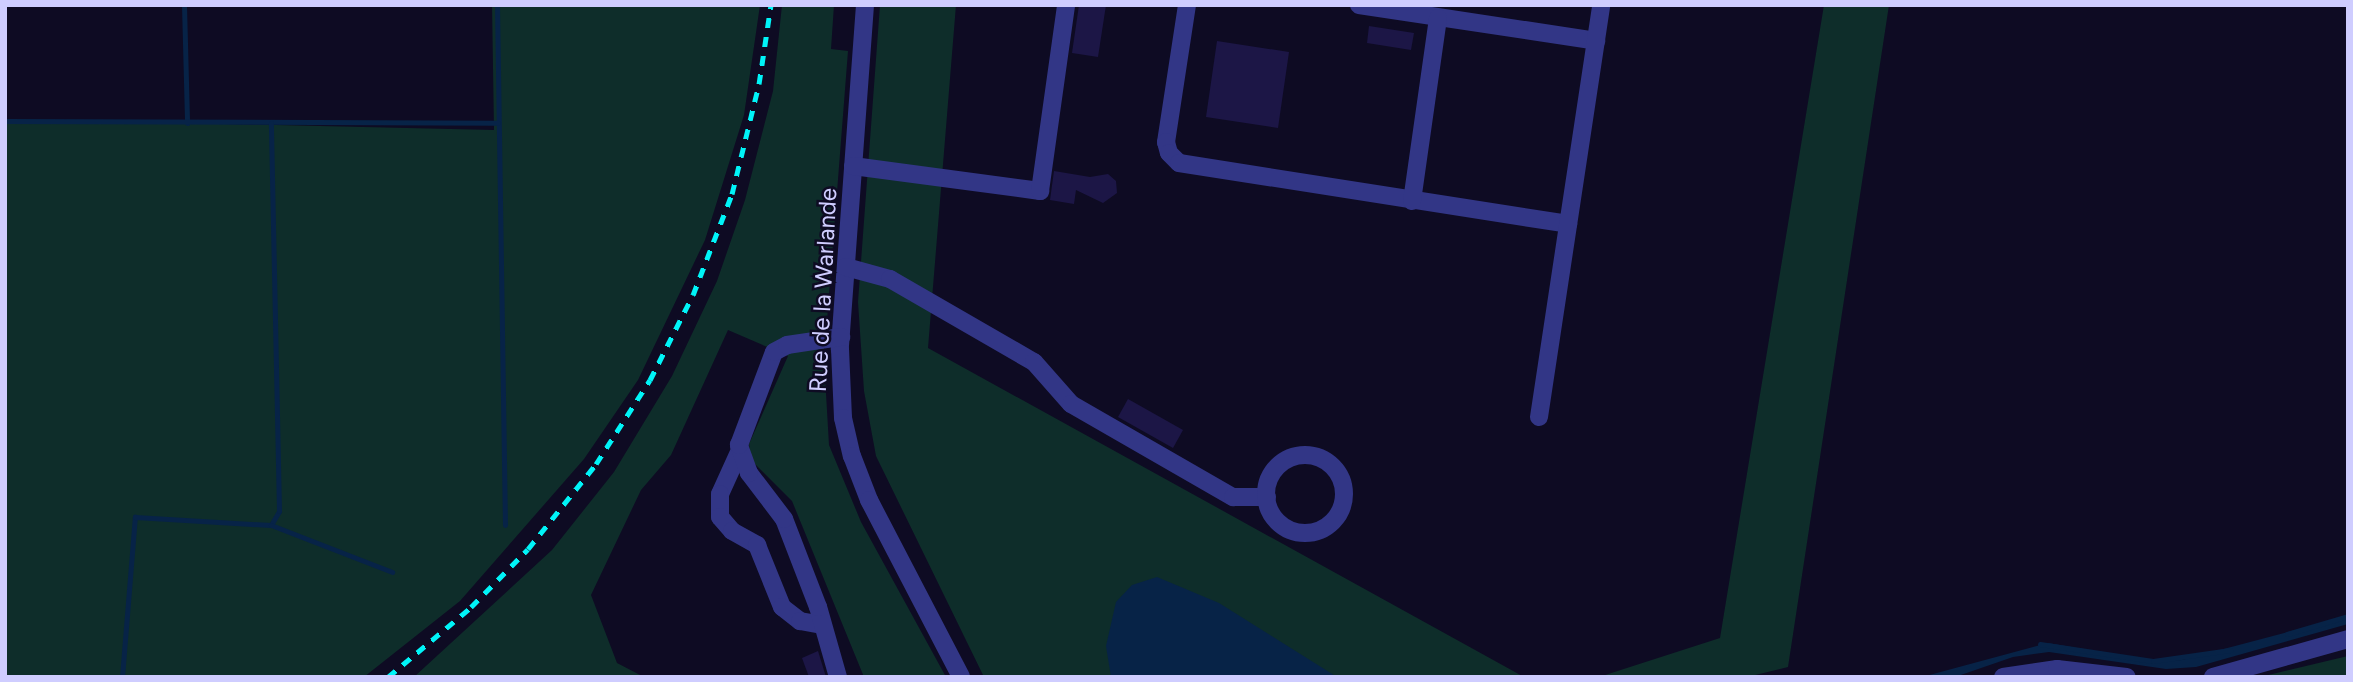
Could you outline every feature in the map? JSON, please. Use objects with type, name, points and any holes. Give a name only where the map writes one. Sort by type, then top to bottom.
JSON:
[{"type":"street","name":"Rue de la Warlande","points":[[866,5],[841,337],[841,403],[856,470],[961,677]]},
{"type":"street","points":[[853,166],[1040,191],[1066,5]]},
{"type":"street","points":[[1187,5],[1166,142],[1173,158],[1196,169],[1568,224]]},
{"type":"street","points":[[1359,5],[1596,41]]},
{"type":"street","points":[[1539,417],[1601,5]]},
{"type":"street","points":[[1412,201],[1438,18]]},
{"type":"street","points":[[846,267],[890,279],[1034,362],[1070,404],[1233,497],[1266,497]]},
{"type":"street","points":[[822,625],[800,621],[782,607],[757,545],[732,531],[720,517],[720,495],[740,450],[741,432],[774,352],[787,345],[841,337]]},
{"type":"street","points":[[740,450],[752,477],[784,519],[838,677]]},
{"type":"street","points":[[1307,455],[1330,464],[1344,492],[1333,522],[1311,533],[1280,525],[1266,497],[1278,467],[1307,455]]},
{"type":"street","points":[[2213,677],[2348,639]]},
{"type":"street","points":[[2003,677],[2057,669],[2127,677]]},
{"type":"green space","points":[[492,5],[760,5],[744,115],[705,240],[638,380],[584,459],[460,601],[364,677],[5,677],[5,119],[494,130]]},
{"type":"green space","points":[[782,5],[834,5],[831,49],[848,51],[824,359],[829,445],[861,522],[946,677],[864,677],[792,501],[751,460],[749,444],[788,356],[728,330],[671,455],[641,490],[591,595],[617,663],[644,677],[414,677],[552,550],[614,472],[672,376],[717,281],[745,200],[773,91]]},
{"type":"green space","points":[[880,5],[956,5],[928,348],[1524,677],[984,677],[876,456],[864,391],[858,302]]},
{"type":"green space","points":[[1824,5],[1889,5],[1788,667],[1747,677],[1599,677],[1720,638]]},
{"type":"green space","points":[[2348,656],[2348,677],[2260,677]]},
{"type":"water","points":[[1157,577],[1219,603],[1337,677],[1111,677],[1106,646],[1116,602],[1132,585]]},
{"type":"water","points":[[2348,616],[2348,624],[2196,667],[2166,669],[2049,652],[2013,657],[1955,677],[1922,677],[2048,643],[2153,661],[2182,660]]},
{"type":"building","points":[[1079,5],[1106,5],[1098,57],[1072,53]]},
{"type":"building","points":[[1369,26],[1414,33],[1411,50],[1367,43]]},
{"type":"building","points":[[1217,41],[1289,52],[1278,128],[1206,117]]},
{"type":"building","points":[[1054,171],[1090,177],[1108,174],[1116,181],[1117,193],[1103,203],[1076,190],[1074,204],[1050,200]]},
{"type":"building","points":[[1128,399],[1183,430],[1173,448],[1118,417]]},
{"type":"building","points":[[818,651],[826,677],[809,677],[802,658]]},
{"type":"waterway","points":[[184,5],[187,123]]},
{"type":"waterway","points":[[497,5],[505,525]]},
{"type":"waterway","points":[[5,121],[498,123]]},
{"type":"waterway","points":[[271,123],[279,511],[271,525]]},
{"type":"waterway","points":[[122,677],[135,517],[271,525],[392,572]]},
{"type":"waterway","points":[[2287,634],[2348,616]]},
{"type":"waterway","points":[[2040,644],[2153,661],[2230,650]]},
{"type":"railway","points":[[388,677],[471,607],[528,549],[596,464],[650,380],[693,295],[732,194],[759,84],[771,5]]}]
